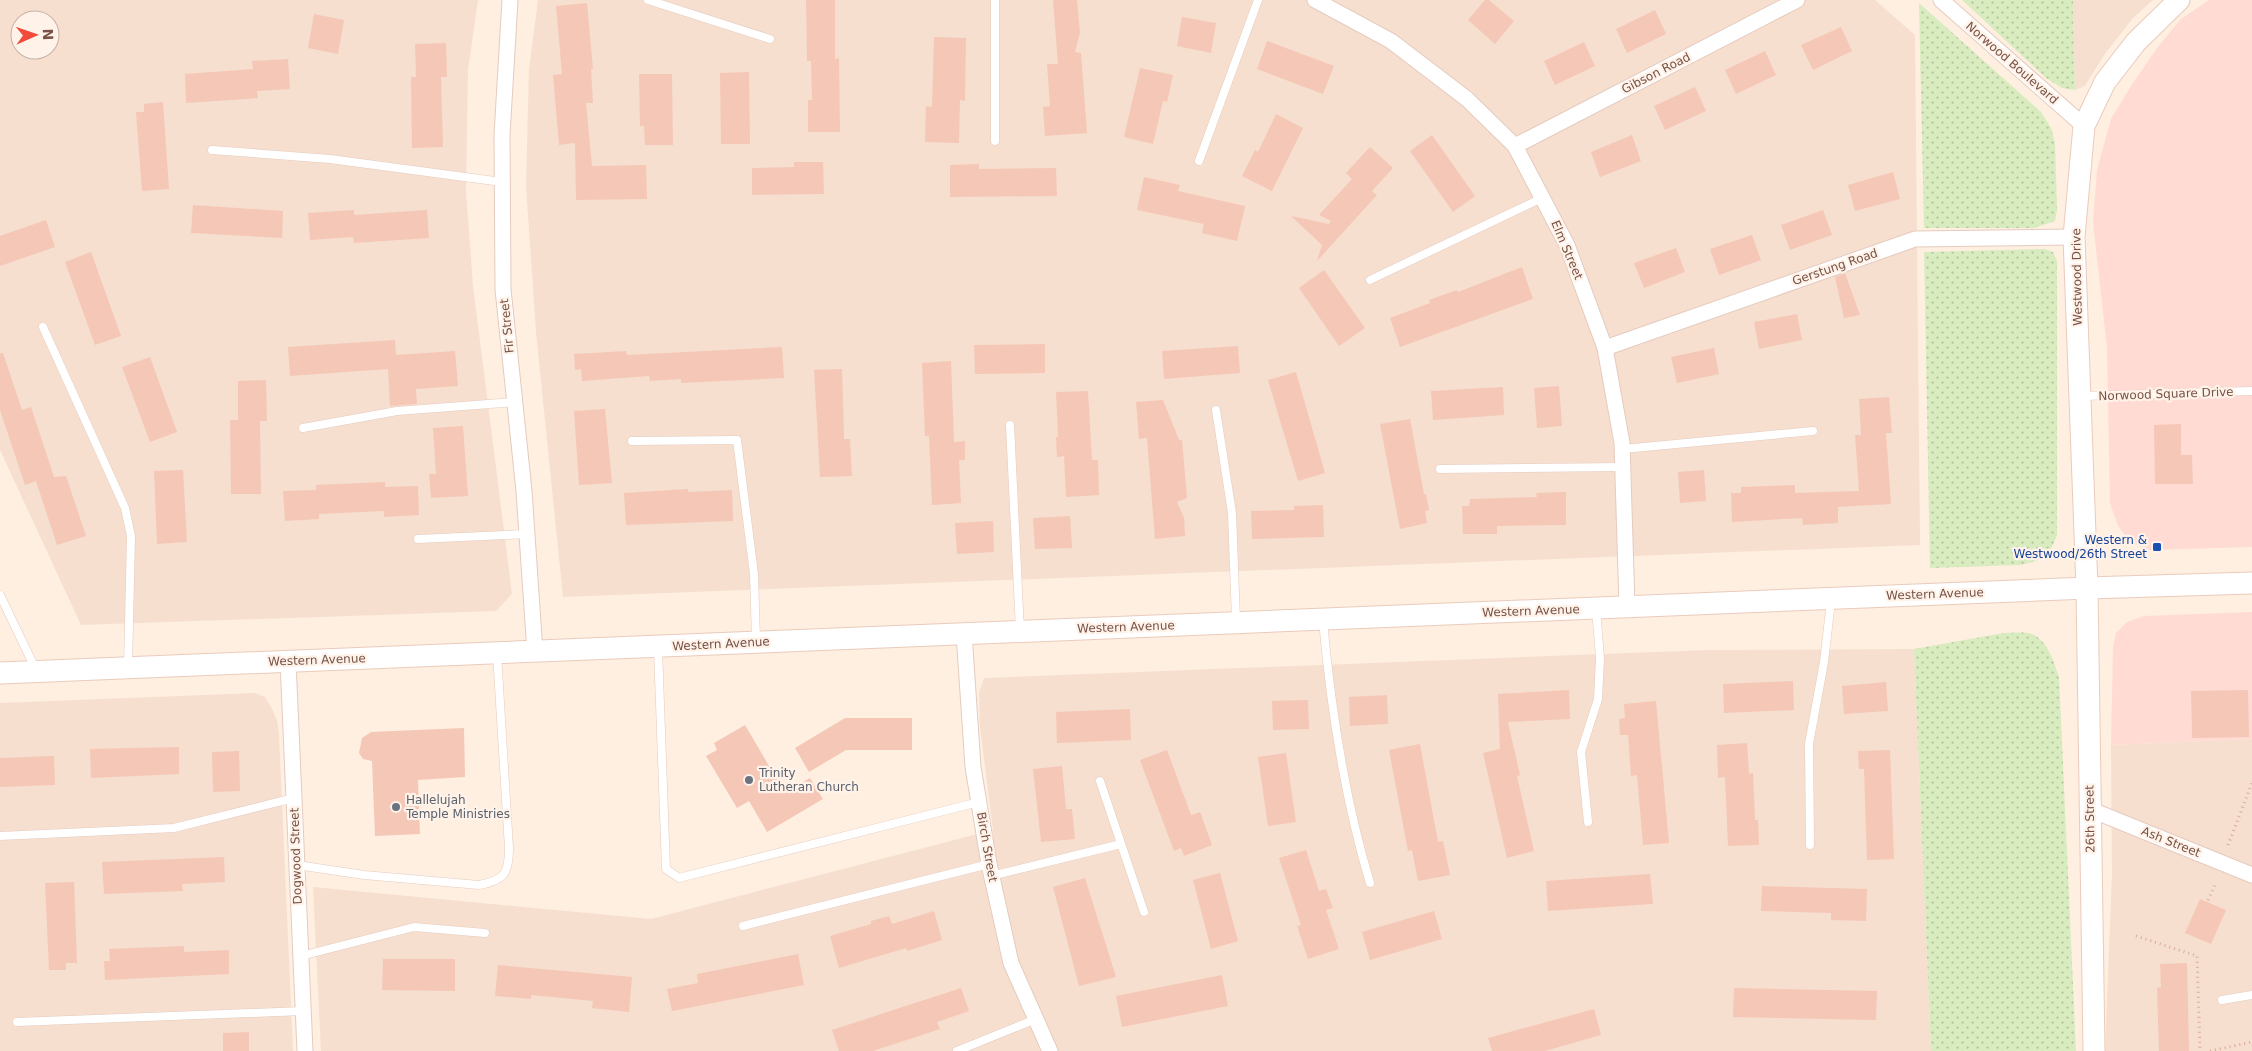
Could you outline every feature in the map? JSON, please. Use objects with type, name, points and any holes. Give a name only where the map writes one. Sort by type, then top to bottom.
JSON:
[{"type":"main road","name":"Westwood Drive","points":[[2087,588],[2074,237],[2084,126],[2105,82],[2136,42],[2179,0]]},
{"type":"main road","name":"Western Avenue","points":[[0,673],[1236,622],[2252,583]]},
{"type":"main road","name":"26th Street","points":[[2087,588],[2094,1051]]},
{"type":"street","name":"Fir Street","points":[[510,0],[502,135],[503,289],[527,534],[535,652]]},
{"type":"street","name":"Elm Street","points":[[1315,0],[1391,41],[1467,99],[1516,146],[1567,245],[1605,348],[1622,449],[1627,607]]},
{"type":"street","name":"Gibson Road","points":[[1516,146],[1797,0]]},
{"type":"street","name":"Norwood Boulevard","points":[[1940,0],[2084,126]]},
{"type":"street","name":"Gerstung Road","points":[[1605,348],[1914,238],[2074,237]]},
{"type":"street","name":"Birch Street","points":[[964,633],[973,766],[990,870],[1012,963],[1050,1051]]},
{"type":"street","name":"Dogwood Street","points":[[288,661],[305,1051]]},
{"type":"street","name":"Ash Street","points":[[2090,809],[2252,875]]},
{"type":"lane","points":[[648,0],[770,39]]},
{"type":"lane","points":[[995,141],[996,0]]},
{"type":"lane","points":[[1199,161],[1258,0]]},
{"type":"lane","points":[[212,150],[330,159],[502,182]]},
{"type":"lane","points":[[1370,280],[1542,198]]},
{"type":"lane","points":[[43,327],[125,508],[131,536],[128,668]]},
{"type":"lane","name":"Norwood Square Drive","points":[[2080,396],[2252,391]]},
{"type":"lane","points":[[303,428],[397,411],[515,402]]},
{"type":"lane","points":[[1216,410],[1232,513],[1236,622]]},
{"type":"lane","points":[[1010,425],[1020,631]]},
{"type":"lane","points":[[1622,449],[1813,432]]},
{"type":"lane","points":[[632,442],[737,440],[754,574],[756,642]]},
{"type":"lane","points":[[1440,469],[1623,467]]},
{"type":"lane","points":[[418,540],[527,534]]},
{"type":"lane","points":[[0,608],[1,597]]},
{"type":"lane","points":[[1,597],[37,672]]},
{"type":"lane","points":[[1810,845],[1809,744],[1824,662],[1831,599]]},
{"type":"lane","points":[[1588,822],[1581,752],[1598,699],[1600,658],[1596,609]]},
{"type":"lane","points":[[1323,619],[1329,690],[1339,758],[1355,832],[1370,883]]},
{"type":"lane","points":[[658,646],[666,869],[679,878],[979,802]]},
{"type":"lane","points":[[297,865],[364,875],[479,885],[489,883],[501,877],[509,867],[509,858],[497,653]]},
{"type":"lane","points":[[1100,781],[1144,912]]},
{"type":"lane","points":[[0,836],[174,828],[294,798]]},
{"type":"lane","points":[[743,926],[990,870],[1121,844]]},
{"type":"lane","points":[[301,956],[414,927],[485,933]]},
{"type":"lane","points":[[2222,1000],[2252,995]]},
{"type":"lane","points":[[17,1022],[303,1010]]},
{"type":"lane","points":[[957,1051],[1036,1019]]},
{"type":"path","points":[[2228,845],[2252,783]]},
{"type":"path","points":[[2208,900],[2216,882]]},
{"type":"path","points":[[2136,936],[2197,956],[2200,1051]]},
{"type":"path","points":[[2210,1051],[2252,1042]]},
{"type":"shaded area","points":[[0,0],[478,0],[468,70],[466,191],[473,286],[512,594],[496,611],[81,625],[0,450]]},
{"type":"shaded area","points":[[538,0],[1875,0],[1915,35],[1920,545],[563,597],[536,332],[526,186],[529,69]]},
{"type":"shaded area","points":[[2073,0],[2153,0],[2133,18],[2104,55],[2085,86],[2075,90]]},
{"type":"shaded area","points":[[2209,0],[2252,0],[2252,547],[2146,550],[2130,541],[2118,526],[2110,503],[2107,348],[2093,223],[2097,170],[2111,119],[2131,86],[2157,48],[2181,19]]},
{"type":"shaded area","points":[[2252,612],[2252,739],[2111,745],[2113,647],[2116,633],[2127,622],[2144,616]]},
{"type":"shaded area","points":[[1914,649],[1931,1051],[321,1051],[313,887],[651,919],[993,830],[980,727],[979,693],[984,678],[1708,650]]},
{"type":"shaded area","points":[[255,693],[265,697],[271,707],[277,720],[279,735],[293,1051],[0,1051],[0,703]]},
{"type":"shaded area","points":[[2252,739],[2252,1051],[2105,1051],[2112,874],[2111,745]]},
{"type":"green space","points":[[1962,0],[2073,0],[2075,90],[2062,88],[2046,78]]},
{"type":"green space","points":[[1919,3],[2041,112],[2051,128],[2055,143],[2057,210],[2055,221],[2034,228],[1924,228]]},
{"type":"green space","points":[[2045,249],[2053,252],[2057,261],[2057,535],[2048,553],[2040,559],[2028,563],[2020,565],[1930,568],[1924,252]]},
{"type":"green space","points":[[2004,633],[2028,633],[2040,639],[2055,664],[2059,677],[2076,1051],[1931,1051],[1914,649]]},
{"type":"building","points":[[806,0],[835,0],[835,59],[839,58],[840,132],[808,132],[808,100],[812,100],[811,61],[807,61]]},
{"type":"building","points":[[1053,0],[1077,0],[1080,32],[1075,52],[1081,53],[1087,133],[1045,136],[1043,107],[1050,106],[1047,64],[1058,64]]},
{"type":"building","points":[[1485,0],[1489,0],[1514,21],[1495,44],[1468,20]]},
{"type":"building","points":[[587,3],[593,69],[591,69],[593,103],[586,103],[592,166],[646,165],[647,199],[576,200],[575,143],[559,145],[553,75],[562,74],[556,6]]},
{"type":"building","points":[[1655,10],[1666,34],[1627,53],[1616,29]]},
{"type":"building","points":[[314,14],[344,20],[338,54],[308,48]]},
{"type":"building","points":[[1182,17],[1216,23],[1211,53],[1177,46]]},
{"type":"building","points":[[1841,27],[1852,51],[1813,70],[1801,45]]},
{"type":"building","points":[[934,37],[966,38],[965,101],[960,100],[959,143],[925,142],[926,106],[932,107]]},
{"type":"building","points":[[1267,41],[1334,66],[1323,94],[1257,69]]},
{"type":"building","points":[[1584,42],[1595,66],[1555,85],[1544,61]]},
{"type":"building","points":[[446,43],[447,77],[441,77],[443,147],[412,148],[411,77],[416,77],[415,44]]},
{"type":"building","points":[[1765,51],[1776,75],[1736,94],[1725,70]]},
{"type":"building","points":[[288,59],[290,89],[257,91],[258,98],[186,103],[185,74],[253,69],[252,61]]},
{"type":"building","points":[[1140,68],[1173,75],[1167,102],[1163,101],[1153,144],[1124,137]]},
{"type":"building","points":[[749,72],[750,144],[721,144],[720,73]]},
{"type":"building","points":[[639,74],[672,74],[673,145],[645,145],[644,126],[640,126]]},
{"type":"building","points":[[1695,87],[1706,111],[1665,130],[1654,106]]},
{"type":"building","points":[[163,102],[169,189],[142,191],[136,112],[144,112],[144,104]]},
{"type":"building","points":[[1276,114],[1303,128],[1272,191],[1242,176],[1255,150],[1258,152]]},
{"type":"building","points":[[1432,135],[1475,196],[1453,212],[1410,151]]},
{"type":"building","points":[[1632,135],[1641,161],[1600,177],[1591,152]]},
{"type":"building","points":[[1370,147],[1393,168],[1372,191],[1377,195],[1317,261],[1322,245],[1291,216],[1329,224],[1331,221],[1319,215],[1352,179],[1346,173]]},
{"type":"building","points":[[794,162],[823,162],[824,194],[752,195],[752,168],[794,167]]},
{"type":"building","points":[[979,164],[979,169],[1056,168],[1057,196],[950,197],[950,165]]},
{"type":"building","points":[[1893,172],[1900,199],[1855,211],[1848,185]]},
{"type":"building","points":[[1144,177],[1180,185],[1178,191],[1245,206],[1237,241],[1202,233],[1204,224],[1137,210]]},
{"type":"building","points":[[193,205],[283,211],[282,238],[191,233]]},
{"type":"building","points":[[354,210],[354,215],[427,210],[429,238],[354,243],[353,237],[310,240],[308,213]]},
{"type":"building","points":[[1823,210],[1832,235],[1790,250],[1781,225]]},
{"type":"building","points":[[46,220],[55,247],[0,266],[0,236]]},
{"type":"building","points":[[1752,235],[1761,260],[1719,275],[1710,249]]},
{"type":"building","points":[[1676,248],[1685,272],[1644,288],[1634,263]]},
{"type":"building","points":[[91,252],[121,336],[95,345],[65,262]]},
{"type":"building","points":[[1522,267],[1533,299],[1400,347],[1390,318],[1430,303],[1429,300],[1457,290],[1458,292]]},
{"type":"building","points":[[1324,270],[1365,328],[1339,346],[1299,288]]},
{"type":"building","points":[[1845,273],[1860,315],[1844,318],[1835,277]]},
{"type":"building","points":[[1797,314],[1802,340],[1759,349],[1754,322]]},
{"type":"building","points":[[395,340],[396,355],[455,351],[458,386],[416,389],[417,404],[390,406],[388,369],[290,376],[288,347]]},
{"type":"building","points":[[1045,344],[1045,373],[975,374],[974,345]]},
{"type":"building","points":[[1238,346],[1240,373],[1164,379],[1162,351]]},
{"type":"building","points":[[782,347],[784,378],[681,383],[681,379],[650,381],[649,376],[582,381],[581,369],[575,370],[574,354],[626,351],[627,355]]},
{"type":"building","points":[[1714,348],[1719,374],[1677,383],[1671,357]]},
{"type":"building","points":[[0,353],[3,353],[22,410],[31,407],[54,477],[66,476],[86,536],[57,545],[36,481],[25,485],[0,410]]},
{"type":"building","points":[[150,357],[177,432],[150,442],[122,367]]},
{"type":"building","points":[[951,361],[954,442],[965,441],[965,460],[959,460],[961,503],[932,505],[929,436],[925,436],[922,363]]},
{"type":"building","points":[[842,369],[844,439],[850,439],[852,476],[820,477],[814,370]]},
{"type":"building","points":[[1296,372],[1325,473],[1298,481],[1268,380]]},
{"type":"building","points":[[266,380],[267,421],[260,421],[261,494],[231,494],[230,420],[238,420],[238,381]]},
{"type":"building","points":[[1559,386],[1562,426],[1537,428],[1534,388]]},
{"type":"building","points":[[1503,387],[1504,415],[1433,420],[1431,391]]},
{"type":"building","points":[[1088,391],[1092,460],[1098,460],[1099,495],[1066,497],[1064,456],[1057,457],[1056,392]]},
{"type":"building","points":[[1889,397],[1892,433],[1886,433],[1891,504],[1838,507],[1838,523],[1803,525],[1802,518],[1732,522],[1731,493],[1741,493],[1741,487],[1795,485],[1795,493],[1859,491],[1855,435],[1861,435],[1859,399]]},
{"type":"building","points":[[1163,400],[1179,440],[1182,440],[1187,498],[1177,502],[1184,518],[1185,536],[1155,539],[1147,438],[1139,439],[1136,402]]},
{"type":"building","points":[[605,409],[612,483],[579,485],[574,411]]},
{"type":"building","points":[[1410,419],[1424,494],[1426,494],[1429,510],[1425,511],[1427,523],[1400,529],[1380,424]]},
{"type":"building","points":[[2181,424],[2181,455],[2192,455],[2193,484],[2155,484],[2154,425]]},
{"type":"building","points":[[463,426],[468,496],[431,498],[429,474],[436,474],[433,428]]},
{"type":"building","points":[[183,470],[187,542],[157,544],[154,471]]},
{"type":"building","points":[[1704,470],[1706,501],[1680,503],[1678,472]]},
{"type":"building","points":[[385,482],[385,487],[418,486],[419,515],[384,517],[384,511],[319,514],[319,519],[285,521],[283,491],[316,490],[316,485]]},
{"type":"building","points":[[688,489],[688,492],[732,490],[733,521],[626,525],[624,493]]},
{"type":"building","points":[[1566,492],[1566,525],[1497,526],[1497,534],[1463,534],[1462,506],[1469,506],[1470,499],[1537,497],[1536,493]]},
{"type":"building","points":[[1323,505],[1324,537],[1252,539],[1251,511],[1294,510],[1294,506]]},
{"type":"building","points":[[1070,516],[1072,548],[1035,549],[1033,518]]},
{"type":"building","points":[[993,521],[994,552],[957,554],[955,523]]},
{"type":"building","points":[[1793,681],[1794,710],[1724,713],[1723,684]]},
{"type":"building","points":[[1886,682],[1888,711],[1844,714],[1842,686]]},
{"type":"building","points":[[1569,690],[1570,719],[1508,722],[1520,775],[1517,776],[1534,851],[1507,858],[1483,753],[1500,749],[1498,694]]},
{"type":"building","points":[[2248,690],[2249,737],[2192,738],[2191,691]]},
{"type":"building","points":[[1387,695],[1388,724],[1350,726],[1349,697]]},
{"type":"building","points":[[1308,700],[1309,729],[1273,730],[1272,701]]},
{"type":"building","points":[[1656,701],[1669,843],[1643,845],[1637,775],[1631,776],[1628,735],[1620,735],[1619,719],[1625,718],[1624,704]]},
{"type":"building","points":[[1130,709],[1131,740],[1057,743],[1056,712]]},
{"type":"building","points":[[845,718],[912,718],[912,750],[846,750],[809,772],[795,748]]},
{"type":"building","name":"Trinity Lutheran Church","points":[[745,725],[785,793],[810,778],[823,799],[767,832],[749,801],[737,808],[706,756],[717,750],[714,743]]},
{"type":"building","name":"Hallelujah Temple Ministries","points":[[464,728],[465,777],[418,780],[420,834],[375,836],[372,761],[363,759],[359,753],[362,738],[371,732]]},
{"type":"building","points":[[1747,743],[1749,774],[1753,773],[1755,820],[1758,820],[1759,845],[1728,846],[1725,777],[1718,778],[1717,745]]},
{"type":"building","points":[[1420,744],[1438,842],[1443,841],[1450,875],[1418,881],[1412,850],[1408,851],[1389,750]]},
{"type":"building","points":[[179,747],[179,774],[91,778],[90,749]]},
{"type":"building","points":[[1167,750],[1191,815],[1200,812],[1212,845],[1184,856],[1181,848],[1174,851],[1140,760]]},
{"type":"building","points":[[1890,750],[1894,859],[1867,860],[1864,769],[1859,769],[1858,751]]},
{"type":"building","points":[[239,751],[240,791],[213,792],[212,752]]},
{"type":"building","points":[[1286,753],[1296,822],[1268,826],[1258,757]]},
{"type":"building","points":[[54,756],[55,785],[0,787],[0,758]]},
{"type":"building","points":[[1062,766],[1066,809],[1072,809],[1075,839],[1041,842],[1033,769]]},
{"type":"building","points":[[1306,850],[1319,891],[1326,889],[1333,908],[1326,910],[1339,949],[1308,959],[1297,926],[1301,925],[1279,858]]},
{"type":"building","points":[[224,857],[225,882],[182,884],[183,891],[104,894],[102,862]]},
{"type":"building","points":[[1220,873],[1238,941],[1211,949],[1193,880]]},
{"type":"building","points":[[1650,874],[1653,904],[1548,911],[1546,881]]},
{"type":"building","points":[[1085,878],[1116,977],[1079,986],[1053,887]]},
{"type":"building","points":[[74,882],[77,963],[66,963],[66,970],[49,970],[45,883]]},
{"type":"building","points":[[1762,886],[1867,889],[1866,921],[1831,920],[1831,913],[1761,911]]},
{"type":"building","points":[[2200,899],[2226,910],[2211,944],[2185,933]]},
{"type":"building","points":[[934,911],[942,940],[907,951],[906,948],[839,968],[830,936],[871,924],[871,921],[889,916],[892,924]]},
{"type":"building","points":[[1434,911],[1442,939],[1370,960],[1362,932]]},
{"type":"building","points":[[184,946],[184,952],[229,950],[229,974],[105,980],[104,961],[110,961],[109,949]]},
{"type":"building","points":[[798,954],[804,985],[672,1011],[667,989],[698,983],[697,974]]},
{"type":"building","points":[[383,959],[455,959],[455,991],[382,990]]},
{"type":"building","points":[[2187,963],[2189,1051],[2159,1051],[2157,988],[2161,987],[2160,964]]},
{"type":"building","points":[[498,965],[632,977],[629,1012],[592,1008],[593,1001],[531,995],[531,999],[495,996]]},
{"type":"building","points":[[1222,975],[1228,1006],[1122,1027],[1116,996]]},
{"type":"building","points":[[961,988],[969,1011],[937,1022],[940,1029],[873,1051],[839,1051],[832,1030]]},
{"type":"building","points":[[1734,988],[1877,991],[1876,1020],[1733,1017]]},
{"type":"building","points":[[1594,1009],[1601,1035],[1545,1051],[1492,1051],[1488,1038]]},
{"type":"building","points":[[249,1032],[249,1051],[223,1051],[223,1033]]},
{"type":"place","name":"Western & Westwood/26th Street","points":[[2157,547]]},
{"type":"place","name":"Trinity Lutheran Church","points":[[749,780]]},
{"type":"place","name":"Hallelujah Temple Ministries","points":[[396,807]]}]
